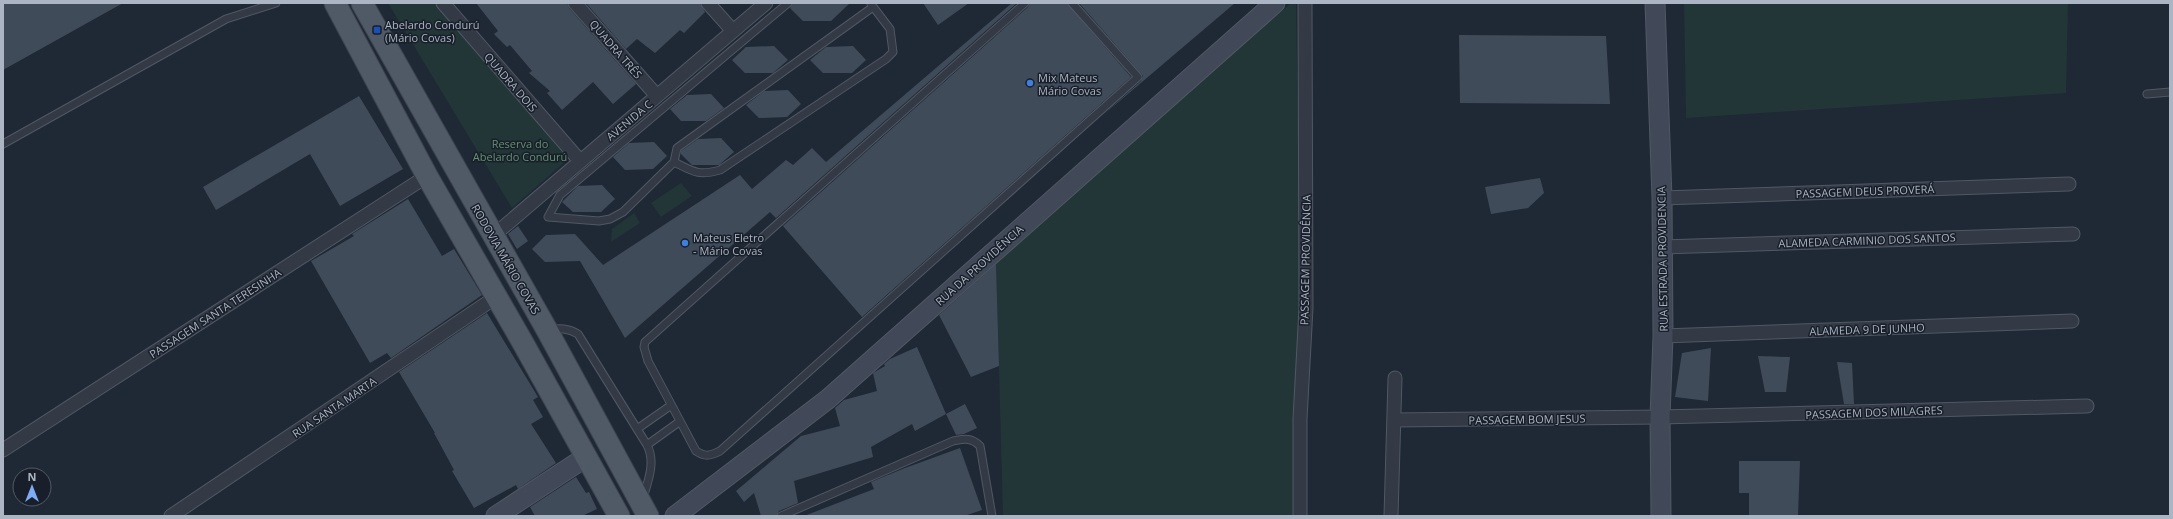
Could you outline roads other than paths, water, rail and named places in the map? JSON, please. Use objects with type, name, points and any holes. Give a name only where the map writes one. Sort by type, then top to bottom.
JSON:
[{"type":"main road","points":[[335,3],[427,176],[550,390],[619,516]]},
{"type":"main road","name":"RODOVIA MÁRIO COVAS","points":[[362,3],[547,330],[645,510]]},
{"type":"main road","points":[[550,390],[550,381],[554,377],[561,374],[573,378]]},
{"type":"main road","points":[[605,491],[617,494],[624,492],[629,481]]},
{"type":"street","name":"QUADRA DOIS","points":[[443,3],[580,162]]},
{"type":"street","name":"QUADRA TRÊS","points":[[575,3],[657,96]]},
{"type":"street","points":[[708,3],[733,31]]},
{"type":"street","name":"AVENIDA C","points":[[493,236],[766,3]]},
{"type":"street","name":"RUA DA PROVIDÊNCIA","points":[[675,516],[828,399],[1275,3]]},
{"type":"street","name":"PASSAGEM PROVIDÊNCIA","points":[[1300,516],[1302,377],[1306,308],[1305,3]]},
{"type":"street","name":"RUA ESTRADA PROVIDENCIA","points":[[1655,3],[1662,198],[1663,336],[1660,417],[1661,516]]},
{"type":"street","name":"PASSAGEM SANTA TERESINHA","points":[[3,450],[427,176]]},
{"type":"street","name":"PASSAGEM DEUS PROVERÁ","points":[[1662,198],[2069,184]]},
{"type":"street","name":"ALAMEDA CARMINIO DOS SANTOS","points":[[1662,247],[2073,234]]},
{"type":"street","name":"RUA SANTA MARTA","points":[[171,516],[496,297]]},
{"type":"street","name":"ALAMEDA 9 DE JUNHO","points":[[1663,336],[2072,321]]},
{"type":"street","points":[[1391,516],[1395,378]]},
{"type":"street","name":"PASSAGEM DOS MILAGRES","points":[[1660,417],[2087,406]]},
{"type":"street","name":"PASSAGEM BOM JESUS","points":[[1394,420],[1660,417]]},
{"type":"street","points":[[496,516],[586,456]]},
{"type":"lane","points":[[3,144],[226,19],[276,3]]},
{"type":"lane","points":[[674,162],[690,170],[704,174],[720,170],[886,59],[893,52],[890,29],[872,5],[676,148],[674,162],[623,212],[610,219],[599,221],[548,217],[560,195],[788,3]]},
{"type":"lane","points":[[1026,3],[652,334],[645,342],[645,354],[670,406],[696,451],[702,455],[711,456],[720,451],[1138,77],[1072,3]]},
{"type":"lane","points":[[2147,94],[2170,92]]},
{"type":"lane","points":[[547,330],[559,328],[570,329],[578,334],[647,445],[651,453],[651,466],[645,510]]},
{"type":"lane","points":[[638,429],[670,406]]},
{"type":"lane","points":[[647,445],[679,422]]},
{"type":"lane","points":[[781,516],[953,441],[965,438],[974,440],[980,446],[992,516]]},
{"type":"place","name":"Abelardo Condurú (Mário Covas)","points":[[377,30]]},
{"type":"place","name":"Mix Mateus Mário Covas","points":[[1030,83]]},
{"type":"place","name":"Mateus Eletro - Mário Covas","points":[[685,243]]},
{"type":"park label","name":"Reserva do Abelardo Condurú","points":[[520,149]]}]
